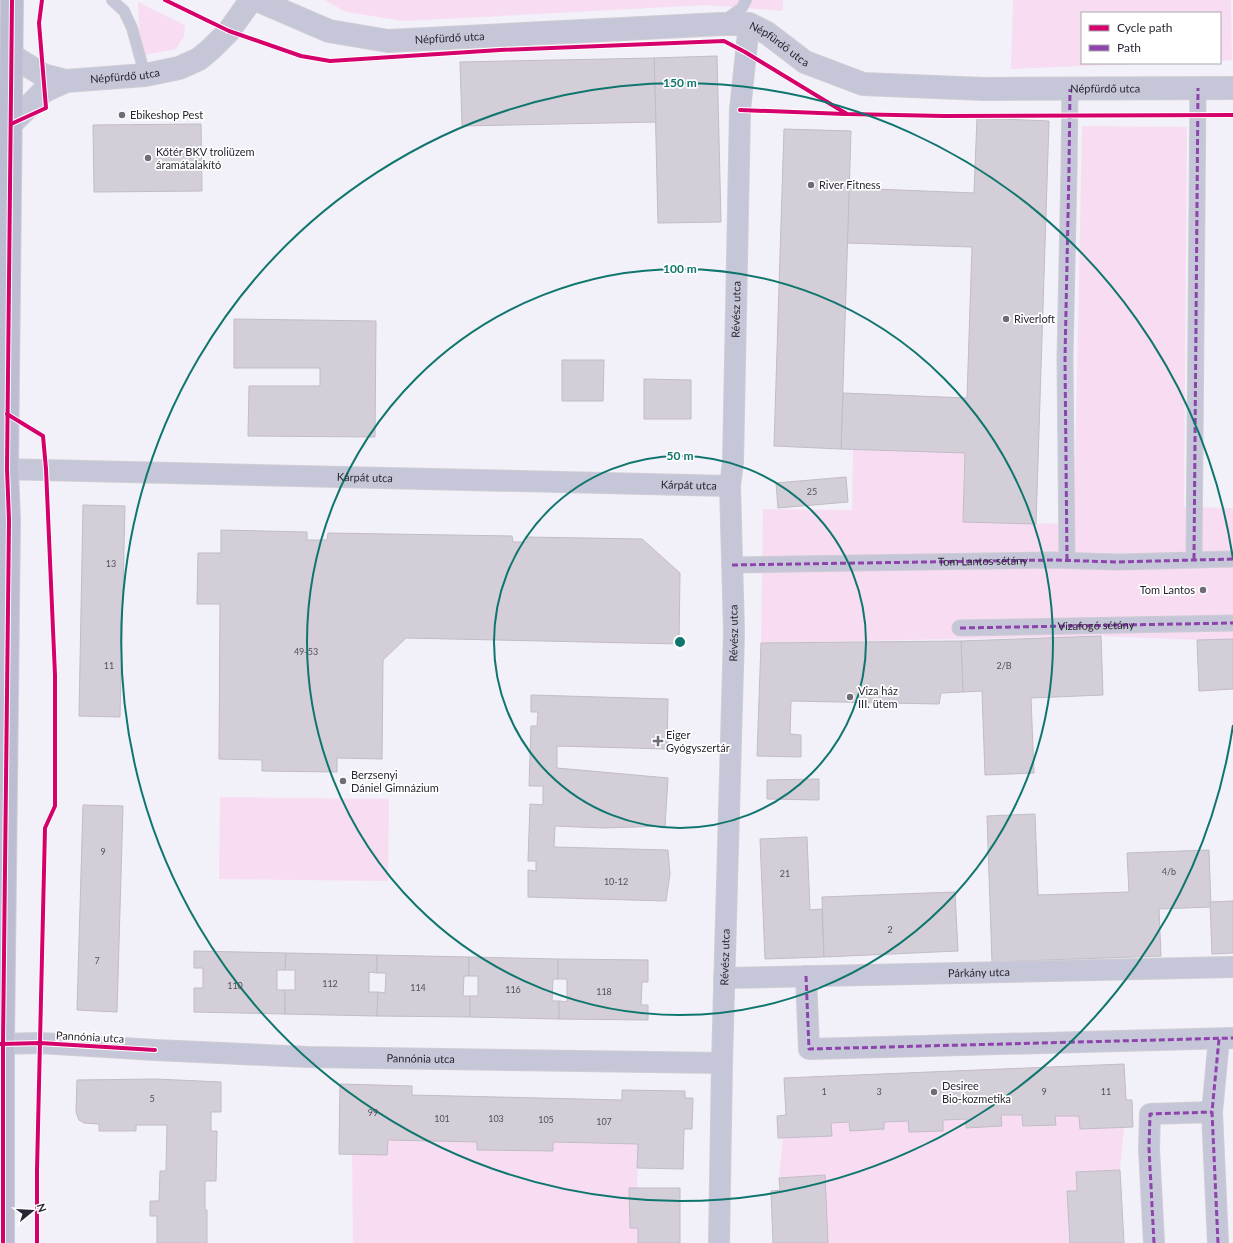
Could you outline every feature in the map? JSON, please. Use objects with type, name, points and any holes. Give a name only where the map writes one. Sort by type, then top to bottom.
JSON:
[{"type":"main road","points":[[3,1243],[2,1044],[8,536],[4,469],[12,0]]},
{"type":"street","name":"Népfürdő utca","points":[[11,55],[43,75],[66,81],[145,75],[180,68],[198,59],[211,49],[229,31],[251,0]]},
{"type":"street","name":"Népfürdő utca","points":[[257,0],[329,31],[388,41],[720,24],[749,24],[767,33],[805,62],[864,84],[984,89],[1233,88]]},
{"type":"street","name":"Révész utca","points":[[719,1243],[724,978],[734,632],[730,486],[733,462],[740,110],[749,24]]},
{"type":"street","name":"Népfürdő utca","points":[[11,124],[44,91],[66,81]]},
{"type":"street","points":[[1067,560],[1065,358],[1070,88]]},
{"type":"street","points":[[1194,560],[1198,88]]},
{"type":"street","name":"Kárpát utca","points":[[4,469],[730,486]]},
{"type":"street","name":"Tom Lantos sétány","points":[[732,565],[1067,560],[1118,562],[1233,559]]},
{"type":"street","name":"Vizafogó sétány","points":[[960,628],[1233,623]]},
{"type":"street","name":"Párkány utca","points":[[724,978],[1233,967]]},
{"type":"street","points":[[806,976],[809,1049],[1226,1038],[1212,1112],[1218,1243]]},
{"type":"street","name":"Pannónia utca","points":[[2,1044],[40,1043],[163,1051],[308,1056],[722,1063]]},
{"type":"street","points":[[1154,1243],[1149,1148],[1150,1114],[1212,1112]]},
{"type":"lane","points":[[112,0],[124,11],[132,28],[145,75]]},
{"type":"lane","points":[[720,24],[742,8],[746,0]]},
{"type":"shaded area","points":[[324,0],[783,0],[783,11],[707,5],[404,21],[346,12]]},
{"type":"shaded area","points":[[1013,0],[1231,0],[1232,60],[1221,61],[1221,12],[1081,12],[1081,64],[1133,64],[1011,69]]},
{"type":"shaded area","points":[[138,2],[185,25],[184,36],[176,49],[140,56]]},
{"type":"shaded area","points":[[1082,126],[1187,127],[1184,507],[1233,508],[1233,639],[1197,640],[1101,636],[761,643],[763,509],[852,510],[853,449],[965,453],[963,522],[1074,524]]},
{"type":"shaded area","points":[[220,797],[389,799],[388,881],[219,879]]},
{"type":"shaded area","points":[[1001,1115],[1022,1115],[1023,1126],[1056,1125],[1055,1116],[1079,1116],[1080,1129],[1124,1127],[1120,1170],[1076,1172],[1077,1191],[1067,1191],[1070,1243],[828,1243],[825,1175],[779,1178],[783,1138],[832,1135],[831,1123],[849,1122],[850,1131],[884,1129],[884,1122],[908,1121],[943,1131],[943,1120],[966,1119],[966,1128],[1001,1126]]},
{"type":"shaded area","points":[[388,1140],[477,1142],[477,1150],[552,1151],[553,1142],[638,1144],[637,1188],[629,1189],[630,1228],[638,1228],[638,1243],[353,1243],[352,1155],[387,1155]]},
{"type":"building","points":[[717,56],[721,222],[658,223],[654,58]]},
{"type":"building","points":[[654,58],[656,122],[462,126],[460,62]]},
{"type":"building","name":"Riverloft","points":[[977,118],[1049,121],[1036,524],[963,522],[965,453],[841,449],[843,393],[967,398],[972,247],[847,243],[849,188],[974,193]]},
{"type":"building","name":"Kőtér BKV troliüzem áramátalakító","points":[[201,124],[202,191],[94,192],[93,125]]},
{"type":"building","points":[[784,129],[851,131],[841,449],[774,446]]},
{"type":"building","points":[[234,319],[376,321],[375,437],[248,436],[249,386],[320,386],[320,368],[234,368]]},
{"type":"building","points":[[562,360],[604,360],[603,401],[562,401]]},
{"type":"building","points":[[644,379],[691,380],[691,419],[644,419]]},
{"type":"building","points":[[846,477],[848,502],[778,508],[776,483]]},
{"type":"building","points":[[83,505],[125,506],[120,717],[79,716]]},
{"type":"building","points":[[221,530],[307,532],[307,540],[327,540],[328,533],[512,536],[513,542],[527,542],[527,537],[642,539],[680,573],[679,644],[406,638],[383,660],[382,759],[337,758],[337,772],[262,771],[262,760],[219,759],[220,604],[197,604],[198,553],[221,553]]},
{"type":"building","points":[[1101,636],[1103,695],[1031,698],[1034,773],[985,775],[982,691],[963,692],[961,641]]},
{"type":"building","points":[[1233,639],[1233,689],[1199,691],[1197,640]]},
{"type":"building","name":"Viza ház III. ütem","points":[[961,641],[963,692],[941,693],[939,704],[791,701],[790,734],[801,735],[801,757],[757,756],[761,643]]},
{"type":"building","points":[[531,695],[668,699],[667,749],[557,746],[557,768],[668,778],[665,826],[603,828],[555,826],[554,847],[668,850],[670,874],[666,901],[528,897],[528,870],[536,871],[536,861],[528,861],[530,804],[543,805],[543,786],[529,786],[531,726],[537,726],[538,712],[531,712]]},
{"type":"building","points":[[819,779],[819,800],[767,799],[767,780]]},
{"type":"building","points":[[83,805],[123,806],[117,1012],[77,1010]]},
{"type":"building","points":[[1035,814],[1038,895],[1129,892],[1127,853],[1209,850],[1211,907],[1159,909],[1161,956],[992,962],[987,816]]},
{"type":"building","points":[[807,837],[810,910],[822,909],[824,957],[765,959],[760,839]]},
{"type":"building","points":[[955,892],[958,951],[824,957],[822,897]]},
{"type":"building","points":[[1233,901],[1233,953],[1212,954],[1210,902]]},
{"type":"building","points":[[194,951],[286,953],[285,970],[277,970],[277,990],[285,990],[285,1014],[194,1012],[194,988],[203,988],[203,968],[194,968]]},
{"type":"building","points":[[286,953],[377,955],[377,973],[369,972],[369,992],[378,992],[377,1016],[285,1014],[285,990],[295,990],[295,970],[285,970]]},
{"type":"building","points":[[377,955],[469,957],[469,976],[464,976],[463,996],[470,996],[470,1017],[377,1016],[378,992],[385,993],[386,973],[377,973]]},
{"type":"building","points":[[469,957],[558,959],[558,979],[553,979],[552,1001],[559,1001],[559,1019],[470,1017],[470,996],[478,996],[478,976],[469,976]]},
{"type":"building","points":[[558,959],[648,960],[648,982],[642,982],[641,1005],[648,1005],[648,1020],[559,1019],[559,1001],[567,1002],[567,979],[558,979]]},
{"type":"building","points":[[1124,1064],[1126,1100],[1132,1100],[1133,1127],[1080,1129],[1079,1116],[1055,1116],[1056,1125],[1023,1126],[1022,1115],[1001,1115],[1002,1126],[966,1128],[966,1119],[943,1120],[943,1131],[909,1132],[908,1121],[884,1122],[884,1129],[850,1131],[849,1122],[831,1123],[832,1136],[778,1138],[777,1116],[786,1115],[784,1078]]},
{"type":"building","points":[[156,1079],[221,1082],[221,1112],[211,1112],[211,1131],[217,1131],[216,1181],[205,1181],[207,1243],[157,1243],[157,1216],[150,1216],[150,1201],[159,1201],[160,1171],[166,1171],[167,1125],[136,1125],[136,1131],[99,1131],[99,1124],[84,1123],[79,1120],[76,1112],[77,1080]]},
{"type":"building","points":[[340,1084],[412,1086],[412,1095],[622,1100],[622,1090],[685,1091],[685,1098],[693,1098],[692,1129],[684,1129],[683,1169],[637,1168],[638,1144],[553,1142],[553,1151],[477,1150],[477,1142],[388,1140],[387,1155],[339,1154]]},
{"type":"building","points":[[1120,1170],[1124,1243],[1070,1243],[1067,1191],[1077,1191],[1076,1172]]},
{"type":"building","points":[[825,1175],[828,1243],[773,1243],[771,1191],[780,1190],[779,1178]]},
{"type":"building","points":[[629,1188],[680,1188],[680,1243],[638,1243],[638,1228],[630,1228]]},
{"type":"marked path","points":[[1194,559],[1198,88]]},
{"type":"marked path","points":[[1067,560],[1065,358],[1070,89]]},
{"type":"marked path","points":[[732,565],[1052,560],[1118,562],[1233,559]]},
{"type":"marked path","points":[[960,628],[1233,623]]},
{"type":"marked path","points":[[806,976],[809,1049],[1233,1038]]},
{"type":"marked path","points":[[1218,1243],[1212,1112],[1219,1039]]},
{"type":"marked path","points":[[1154,1243],[1149,1148],[1150,1114],[1212,1112]]},
{"type":"cycle path","points":[[3,1243],[3,1043],[9,520],[7,469],[12,0]]},
{"type":"cycle path","points":[[11,124],[46,108],[39,23],[42,0]]},
{"type":"cycle path","points":[[165,0],[229,31],[301,56],[330,61],[500,50],[724,41],[745,52],[847,114],[944,116],[1233,115]]},
{"type":"cycle path","points":[[740,110],[845,114]]},
{"type":"cycle path","points":[[7,414],[43,436],[46,469],[55,675],[55,806],[45,828],[37,1170],[37,1243]]},
{"type":"cycle path","points":[[0,1044],[40,1043],[155,1050]]},
{"type":"place","name":"Ebikeshop Pest","points":[[122,115]]},
{"type":"place","name":"Kőtér BKV troliüzem áramátalakító","points":[[148,158]]},
{"type":"place","name":"River Fitness","points":[[811,185]]},
{"type":"place","name":"Riverloft","points":[[1006,319]]},
{"type":"place","name":"Tom Lantos","points":[[1203,590]]},
{"type":"place","name":"Viza ház III. ütem","points":[[850,697]]},
{"type":"place","name":"Eiger Gyógyszertár","points":[[658,741]]},
{"type":"place","name":"Berzsenyi Dániel Gimnázium","points":[[343,781]]},
{"type":"place","name":"Desiree Bio-kozmetika","points":[[934,1092]]}]
